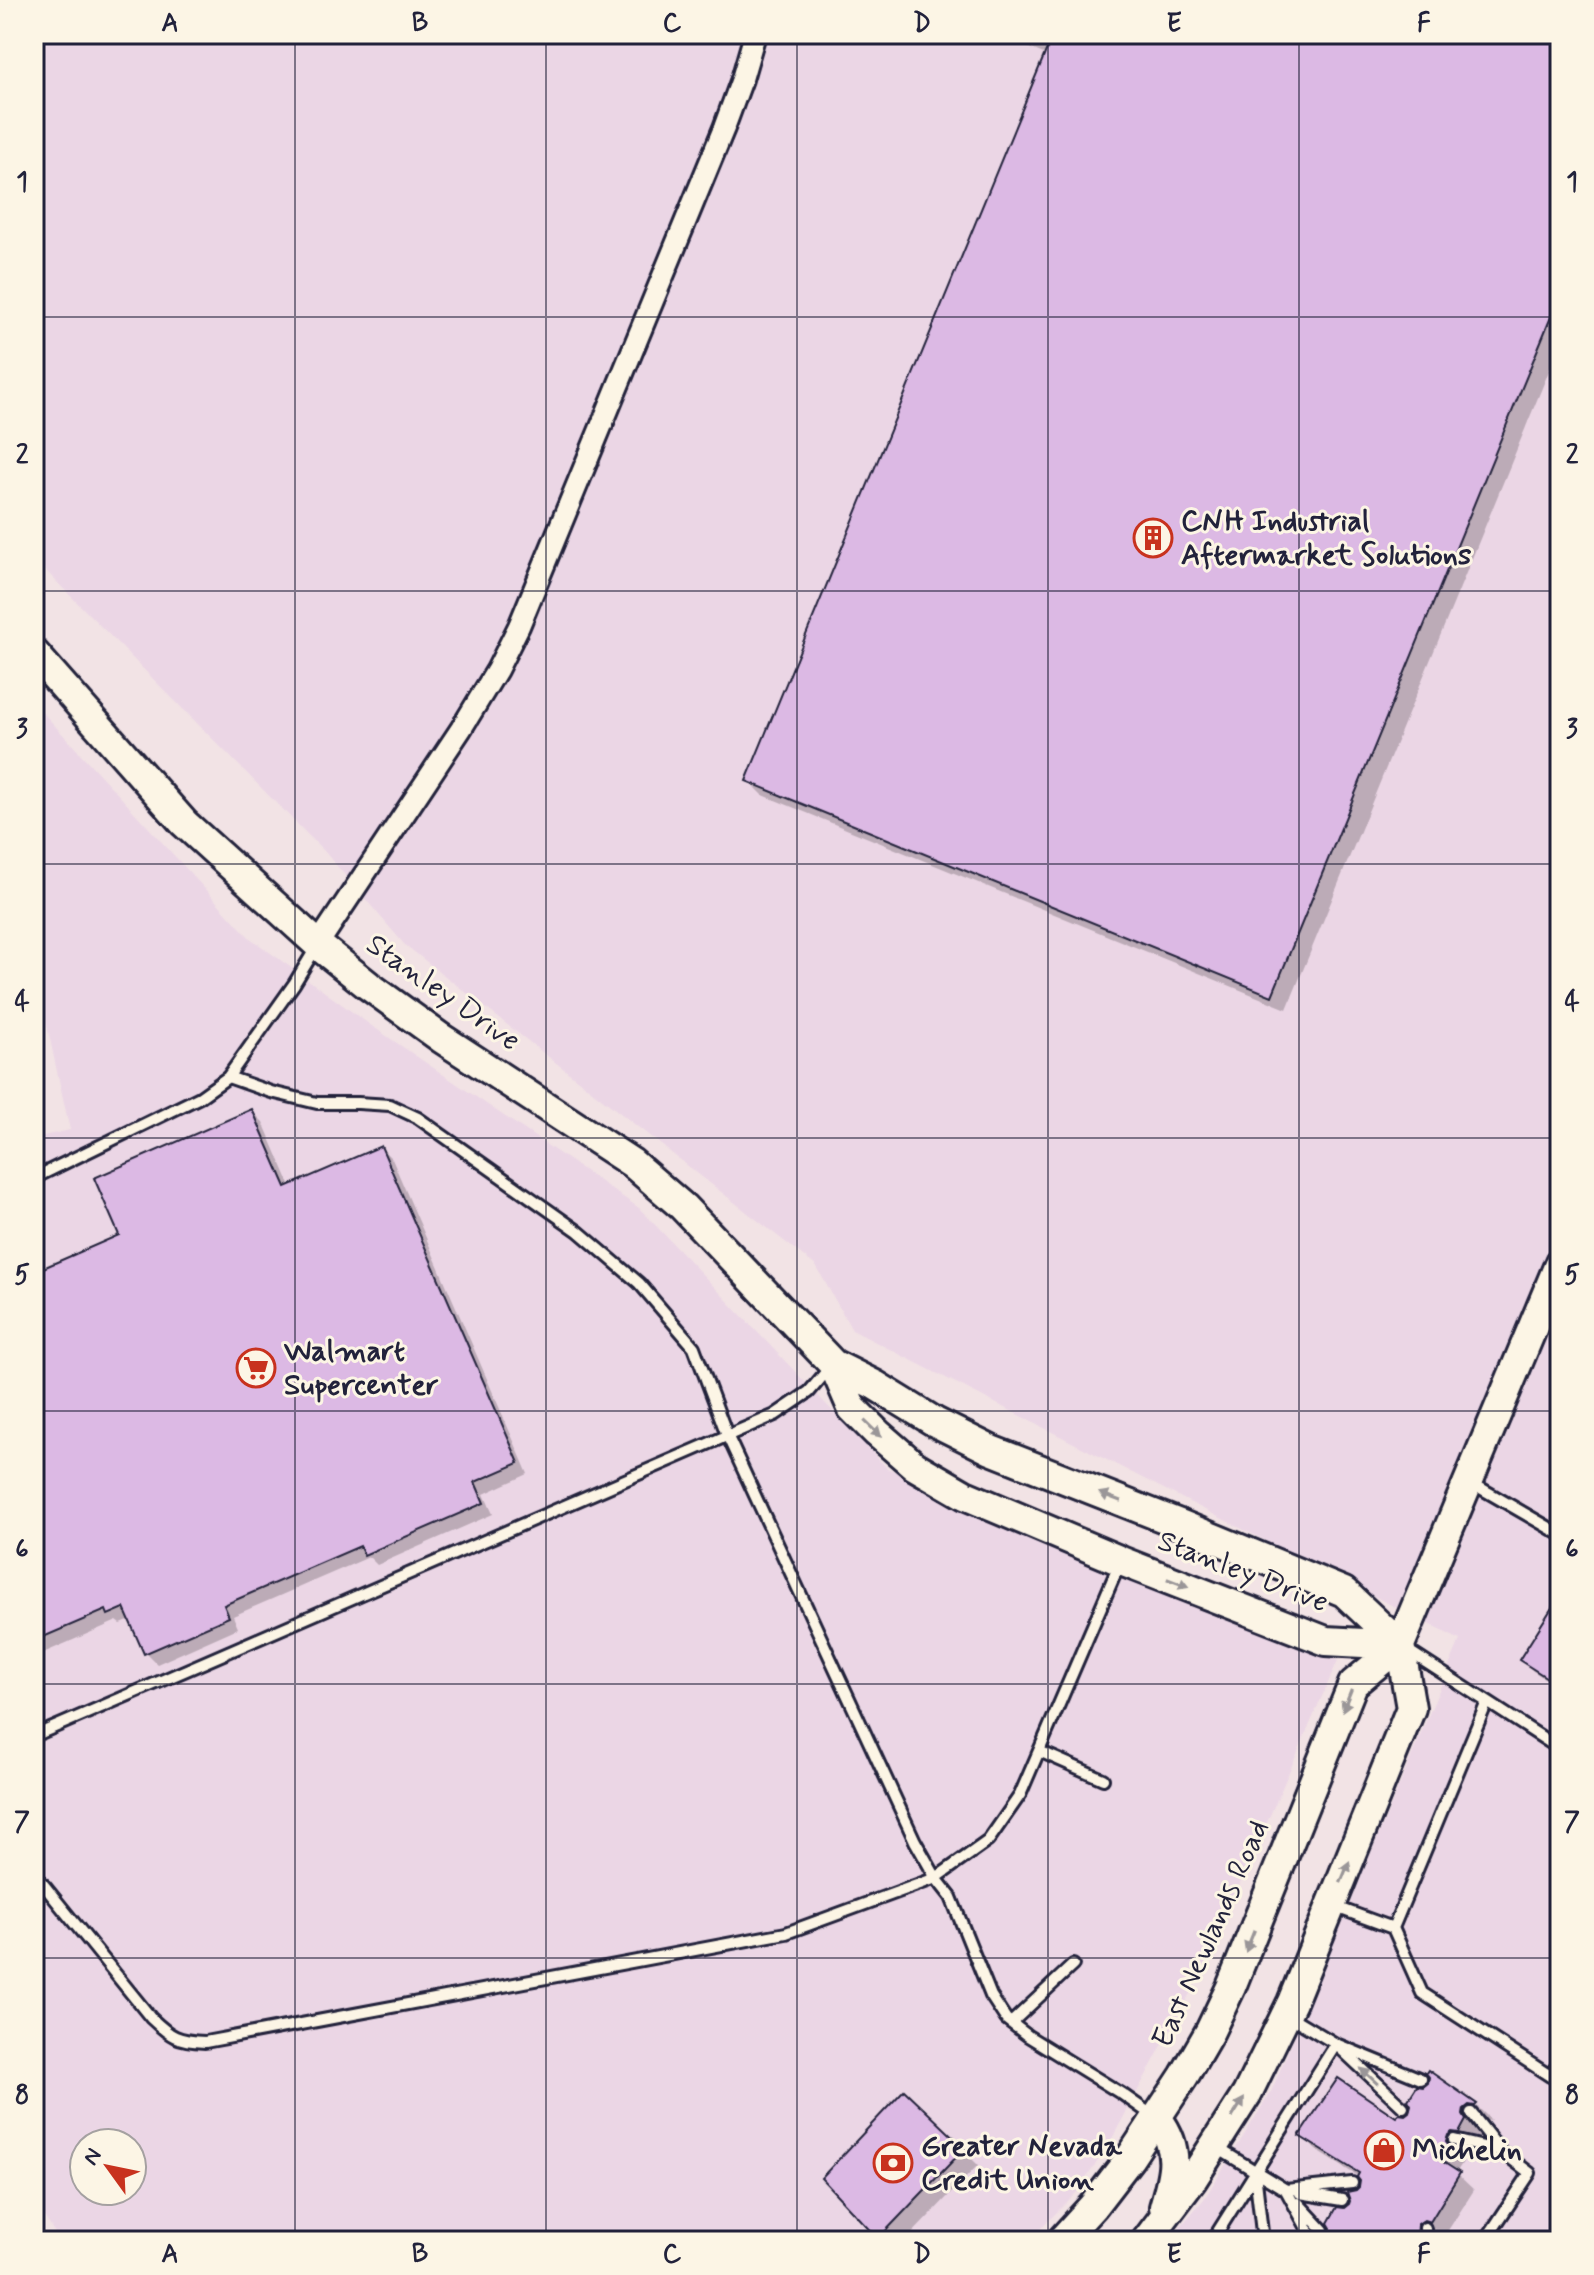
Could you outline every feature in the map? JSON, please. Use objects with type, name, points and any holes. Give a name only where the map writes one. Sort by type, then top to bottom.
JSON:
[{"type":"street","points":[[318,944],[461,729],[497,670],[519,626],[724,128],[755,34]]},
{"type":"street","name":"Stanley Drive","points":[[34,653],[184,823],[318,944],[428,1029],[632,1163],[683,1207],[833,1364],[991,1450],[1344,1592],[1400,1645]]},
{"type":"street","name":"East Newlands Road","points":[[1061,2241],[1121,2170],[1158,2119],[1204,2042],[1231,1987],[1353,1684],[1400,1645],[1560,1262]]},
{"type":"street","name":"Stanley Drive","points":[[833,1364],[852,1408],[877,1433],[915,1466],[965,1495],[1121,1561],[1326,1641],[1400,1645]]},
{"type":"street","points":[[1152,2237],[1247,2094],[1286,2014],[1411,1708],[1400,1645]]},
{"type":"street","points":[[1152,2237],[1174,2174],[1172,2145],[1158,2119]]},
{"type":"lane","points":[[34,1178],[200,1097],[228,1077],[294,984],[318,944]]},
{"type":"lane","points":[[228,1077],[317,1103],[390,1105],[418,1118],[578,1231],[639,1283],[694,1347],[727,1435],[915,1841],[951,1897],[991,1996],[1011,2023],[1158,2119]]},
{"type":"lane","points":[[34,1736],[775,1415],[809,1392],[833,1364]]},
{"type":"lane","points":[[1469,1481],[1560,1534]]},
{"type":"lane","points":[[34,1873],[151,2018],[166,2032],[184,2041],[205,2042],[786,1933],[936,1878],[988,1841],[1020,1795],[1121,1561]]},
{"type":"lane","points":[[1400,1645],[1560,1749]]},
{"type":"lane","points":[[1393,1928],[1487,1702]]},
{"type":"lane","points":[[1039,1751],[1103,1779]]},
{"type":"lane","points":[[1331,1905],[1393,1928],[1422,1993],[1550,2076],[1560,2061]]},
{"type":"lane","points":[[1011,2023],[1073,1965]]},
{"type":"lane","points":[[1286,2014],[1336,2044],[1421,2079]]},
{"type":"lane","points":[[1336,2044],[1403,2107]]},
{"type":"lane","points":[[1212,2241],[1336,2044]]},
{"type":"lane","points":[[1471,2113],[1501,2151],[1530,2173],[1485,2241]]},
{"type":"lane","points":[[1454,2140],[1501,2151]]},
{"type":"lane","points":[[1214,2146],[1286,2190],[1323,2230]]},
{"type":"lane","points":[[1255,2172],[1263,2241]]},
{"type":"lane","points":[[1286,2190],[1352,2183]]},
{"type":"lane","points":[[1286,2190],[1342,2200]]},
{"type":"lane","points":[[1286,2190],[1314,2241]]},
{"type":"lane","points":[[1425,2228],[1426,2241]]},
{"type":"shaded area","points":[[34,34],[1560,34],[1560,2241],[1168,2241],[1204,2199],[1271,2092],[1460,1640],[852,1330],[816,1266],[404,944],[325,852],[34,559]]},
{"type":"shaded area","points":[[34,703],[250,938],[369,1024],[639,1208],[887,1468],[1338,1660],[1201,1973],[1108,2146],[1076,2193],[1028,2241],[60,2241],[34,2201],[34,1138],[70,1130],[34,967]]},
{"type":"building","name":"CNH Industrial Aftermarket Solutions","points":[[1053,34],[1560,34],[1560,295],[1272,996],[746,781]]},
{"type":"building","name":"Walmart Supercenter","points":[[252,1109],[286,1187],[381,1146],[519,1463],[475,1482],[484,1503],[364,1555],[360,1546],[224,1605],[229,1617],[144,1654],[124,1608],[108,1615],[106,1610],[34,1641],[34,1272],[119,1235],[94,1178]]},
{"type":"building","points":[[1560,1595],[1560,1686],[1519,1660]]},
{"type":"building","name":"Michelin","points":[[1428,2070],[1477,2104],[1464,2109],[1466,2120],[1459,2133],[1448,2135],[1446,2142],[1449,2146],[1440,2160],[1460,2173],[1430,2222],[1424,2220],[1418,2224],[1417,2241],[1322,2241],[1321,2238],[1326,2238],[1330,2233],[1328,2223],[1337,2207],[1344,2208],[1349,2204],[1347,2192],[1359,2187],[1359,2173],[1299,2136],[1338,2078],[1396,2117],[1409,2112],[1411,2105],[1408,2100],[1417,2086],[1423,2087],[1428,2083]]},
{"type":"building","name":"Greater Nevada Credit Union","points":[[904,2090],[965,2148],[878,2239],[821,2178]]},
{"type":"place","name":"CNH Industrial Aftermarket Solutions","points":[[1153,538]]},
{"type":"place","name":"Walmart Supercenter","points":[[256,1368]]},
{"type":"place","name":"Michelin","points":[[1384,2150]]},
{"type":"place","name":"Greater Nevada Credit Union","points":[[893,2163]]}]
